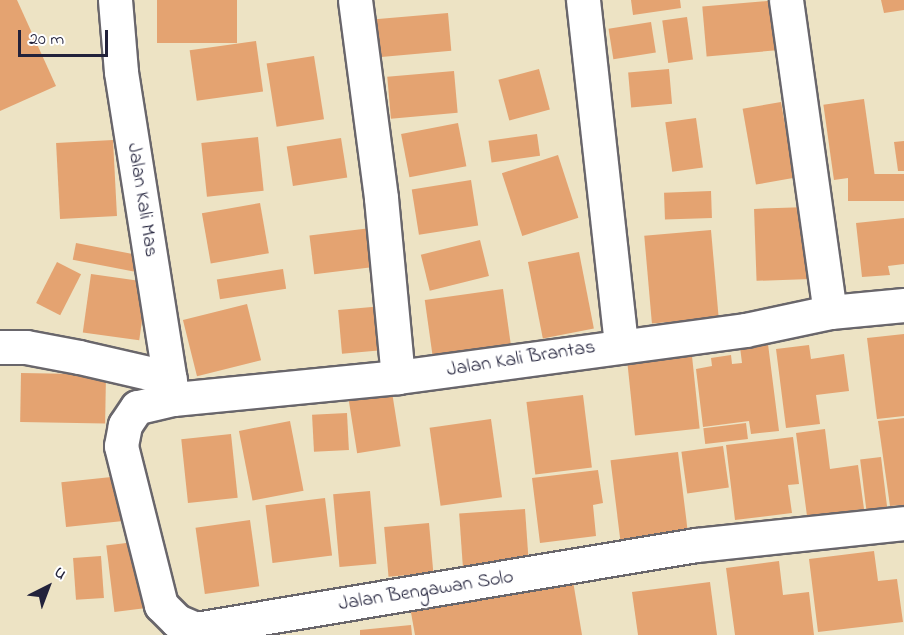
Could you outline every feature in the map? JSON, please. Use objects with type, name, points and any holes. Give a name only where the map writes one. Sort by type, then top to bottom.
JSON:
[{"type":"street","name":"Jalan Kali Mas","points":[[116,0],[121,72],[172,388]]},
{"type":"street","points":[[355,0],[381,198],[398,378]]},
{"type":"street","points":[[583,0],[621,344]]},
{"type":"street","points":[[786,0],[830,312]]},
{"type":"street","name":"Jalan Kali Brantas","points":[[137,407],[172,388],[398,378],[621,344],[745,330],[830,312],[904,305]]},
{"type":"street","points":[[0,347],[68,355],[172,388]]},
{"type":"street","name":"Jalan Bengawan Solo","points":[[137,407],[125,425],[121,446],[161,605],[177,621],[196,629],[696,545],[904,523]]},
{"type":"building","points":[[0,0],[17,0],[56,86],[0,111]]},
{"type":"building","points":[[157,0],[237,0],[237,43],[157,43]]},
{"type":"building","points":[[631,0],[680,0],[681,8],[633,15]]},
{"type":"building","points":[[778,0],[782,50],[707,56],[702,7]]},
{"type":"building","points":[[881,0],[904,0],[904,10],[884,13]]},
{"type":"building","points":[[448,13],[451,51],[376,57],[372,20]]},
{"type":"building","points":[[687,17],[693,60],[668,63],[662,20]]},
{"type":"building","points":[[651,22],[656,53],[613,59],[609,29]]},
{"type":"building","points":[[256,41],[263,92],[197,101],[190,50]]},
{"type":"building","points":[[314,56],[324,119],[277,127],[267,64]]},
{"type":"building","points":[[539,69],[550,110],[509,120],[498,80]]},
{"type":"building","points":[[669,69],[672,104],[631,107],[628,73]]},
{"type":"building","points":[[454,71],[458,113],[391,119],[387,77]]},
{"type":"building","points":[[864,99],[875,174],[834,180],[823,105]]},
{"type":"building","points":[[781,102],[794,178],[756,185],[743,109]]},
{"type":"building","points":[[696,118],[703,168],[672,172],[665,122]]},
{"type":"building","points":[[458,123],[466,166],[409,177],[401,134]]},
{"type":"building","points":[[537,134],[540,156],[492,163],[488,141]]},
{"type":"building","points":[[258,137],[264,191],[207,197],[201,143]]},
{"type":"building","points":[[341,138],[347,178],[293,186],[287,147]]},
{"type":"building","points":[[113,140],[117,216],[60,219],[56,143]]},
{"type":"building","points":[[904,141],[904,171],[898,171],[894,142]]},
{"type":"building","points":[[558,155],[578,218],[522,236],[502,173]]},
{"type":"building","points":[[848,174],[904,174],[904,201],[848,201]]},
{"type":"building","points":[[471,180],[478,225],[419,235],[412,189]]},
{"type":"building","points":[[711,191],[712,218],[665,220],[664,193]]},
{"type":"building","points":[[260,203],[269,253],[211,263],[202,213]]},
{"type":"building","points":[[808,207],[811,279],[757,281],[754,209]]},
{"type":"building","points":[[904,218],[904,264],[888,266],[890,275],[862,277],[856,223]]},
{"type":"building","points":[[371,228],[376,267],[314,274],[309,236]]},
{"type":"building","points":[[711,230],[719,318],[652,324],[644,236]]},
{"type":"building","points":[[480,240],[489,276],[430,291],[421,255]]},
{"type":"building","points":[[76,243],[145,256],[141,273],[73,260]]},
{"type":"building","points":[[579,252],[594,329],[543,338],[528,262]]},
{"type":"building","points":[[57,262],[81,274],[60,315],[36,303]]},
{"type":"building","points":[[283,269],[286,289],[220,299],[217,279]]},
{"type":"building","points":[[91,274],[147,282],[139,340],[83,332]]},
{"type":"building","points":[[503,289],[512,351],[434,362],[425,300]]},
{"type":"building","points":[[247,304],[261,360],[197,376],[183,320]]},
{"type":"building","points":[[383,306],[387,350],[342,354],[338,310]]},
{"type":"building","points":[[904,334],[904,416],[877,419],[867,338]]},
{"type":"building","points":[[768,344],[779,431],[751,434],[749,421],[703,427],[696,369],[712,366],[711,358],[731,355],[732,364],[742,363],[740,347]]},
{"type":"building","points":[[809,345],[811,359],[844,354],[849,391],[816,395],[820,424],[786,428],[776,349]]},
{"type":"building","points":[[692,356],[700,429],[635,435],[627,363]]},
{"type":"building","points":[[21,373],[106,374],[105,423],[20,422]]},
{"type":"building","points":[[392,392],[401,446],[357,453],[349,399]]},
{"type":"building","points":[[583,395],[592,467],[535,474],[526,402]]},
{"type":"building","points":[[347,413],[349,450],[314,452],[312,415]]},
{"type":"building","points":[[904,418],[904,505],[890,506],[878,421]]},
{"type":"building","points":[[491,419],[502,497],[441,506],[430,428]]},
{"type":"building","points":[[290,421],[304,491],[253,501],[239,431]]},
{"type":"building","points":[[746,423],[748,439],[705,444],[703,428]]},
{"type":"building","points":[[825,429],[830,469],[858,465],[864,509],[807,516],[796,433]]},
{"type":"building","points":[[231,434],[238,498],[188,503],[181,439]]},
{"type":"building","points":[[793,437],[799,484],[788,485],[792,513],[735,520],[726,445]]},
{"type":"building","points":[[723,446],[729,488],[687,493],[681,452]]},
{"type":"building","points":[[678,452],[688,536],[621,545],[611,460]]},
{"type":"building","points":[[881,457],[887,507],[866,509],[860,460]]},
{"type":"building","points":[[598,470],[603,503],[593,505],[596,536],[540,543],[532,478]]},
{"type":"building","points":[[121,476],[126,521],[66,527],[61,482]]},
{"type":"building","points":[[370,491],[376,564],[340,567],[333,494]]},
{"type":"building","points":[[325,498],[332,556],[273,563],[265,505]]},
{"type":"building","points":[[525,509],[529,569],[463,573],[459,514]]},
{"type":"building","points":[[250,520],[259,586],[205,594],[196,528]]},
{"type":"building","points":[[429,523],[433,573],[389,577],[384,527]]},
{"type":"building","points":[[142,541],[150,608],[114,612],[106,545]]},
{"type":"building","points":[[874,551],[878,581],[897,579],[903,622],[818,632],[809,559]]},
{"type":"building","points":[[101,556],[104,598],[76,600],[73,558]]},
{"type":"building","points":[[779,561],[783,595],[809,592],[814,635],[735,635],[726,568]]},
{"type":"building","points":[[572,575],[582,635],[415,635],[410,607]]},
{"type":"building","points":[[710,582],[717,635],[638,635],[632,592]]},
{"type":"building","points":[[411,625],[412,635],[360,635],[360,630]]}]
